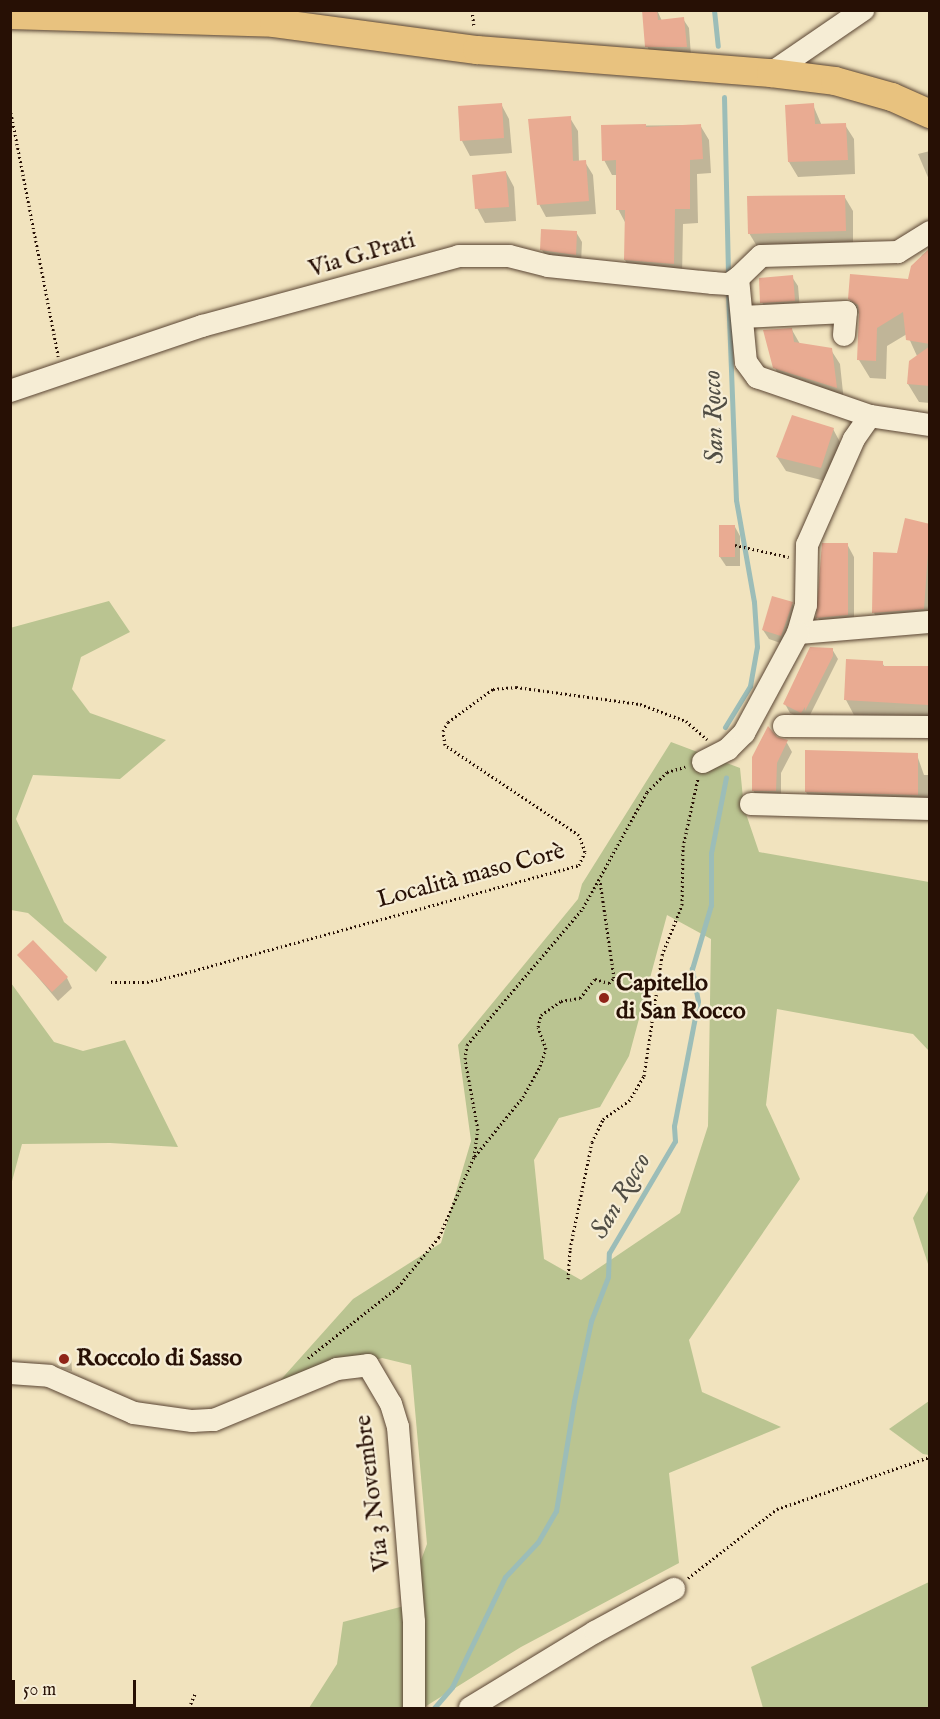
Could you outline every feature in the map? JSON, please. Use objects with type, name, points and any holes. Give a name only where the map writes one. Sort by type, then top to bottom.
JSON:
[{"type":"main road","points":[[10,15],[274,23],[477,50],[771,73],[835,81],[927,111]]},
{"type":"street","points":[[771,73],[863,10]]},
{"type":"street","points":[[930,232],[898,252],[761,256],[727,282],[742,317],[746,362],[758,377],[870,416],[930,425]]},
{"type":"street","name":"Via G.Prati","points":[[10,391],[202,326],[459,256],[509,256],[548,266],[727,282]]},
{"type":"street","points":[[742,317],[846,312],[844,335]]},
{"type":"street","points":[[703,762],[723,752],[744,733],[798,633],[806,605],[807,545],[854,439],[870,416]]},
{"type":"street","points":[[798,633],[930,622]]},
{"type":"street","points":[[784,726],[930,727]]},
{"type":"street","points":[[751,804],[930,808]]},
{"type":"street","name":"Via 3 Novembre","points":[[10,1373],[49,1376],[134,1413],[192,1421],[214,1420],[337,1370],[368,1365],[392,1404],[398,1427],[414,1622],[414,1708]]},
{"type":"street","points":[[470,1708],[595,1632],[674,1589]]},
{"type":"path","points":[[10,108],[62,372]]},
{"type":"path","points":[[735,545],[780,552],[806,567]]},
{"type":"path","name":"Località maso Corè","points":[[111,982],[147,982],[181,974],[579,865],[585,852],[579,835],[446,745],[443,731],[448,722],[493,689],[516,687],[640,704],[686,721],[723,752]]},
{"type":"path","points":[[306,1360],[398,1287],[422,1262],[439,1237],[474,1157],[478,1130],[465,1059],[467,1045],[583,908],[647,792],[667,772],[703,762],[682,847],[682,905],[662,955],[644,1076],[629,1101],[603,1119],[592,1142],[570,1249],[568,1279]]},
{"type":"path","points":[[474,1157],[523,1097],[540,1066],[546,1049],[538,1027],[541,1015],[561,1001],[580,998],[595,979],[609,983],[615,978],[600,879]]},
{"type":"path","points":[[674,1589],[777,1509],[930,1457]]},
{"type":"path","points":[[189,1708],[195,1694]]},
{"type":"green space","points":[[109,601],[130,632],[81,657],[72,689],[90,713],[166,740],[120,779],[33,775],[16,819],[64,922],[107,957],[96,972],[28,913],[11,910],[10,628]]},
{"type":"green space","points":[[671,742],[740,768],[744,808],[759,852],[929,882],[929,1051],[913,1034],[777,1009],[766,1105],[800,1179],[689,1340],[702,1392],[781,1427],[669,1473],[679,1563],[521,1647],[423,1708],[309,1708],[337,1664],[343,1622],[404,1606],[427,1544],[411,1365],[382,1358],[268,1394],[353,1299],[441,1243],[471,1141],[458,1045],[578,899],[582,884]],"holes":[[[667,915],[711,939],[708,1126],[680,1213],[581,1280],[544,1259],[534,1160],[559,1118],[600,1107],[629,1056]]]},
{"type":"green space","points":[[11,983],[54,1042],[83,1051],[125,1040],[178,1147],[110,1143],[22,1144],[11,1185]]},
{"type":"green space","points":[[929,1189],[929,1267],[913,1218]]},
{"type":"green space","points":[[929,1401],[929,1455],[923,1454],[889,1429]]},
{"type":"green space","points":[[929,1582],[929,1708],[763,1708],[751,1667]]},
{"type":"building","points":[[642,10],[657,10],[658,20],[684,17],[687,47],[645,47]]},
{"type":"building","points":[[502,103],[504,138],[460,141],[458,106]]},
{"type":"building","points":[[814,103],[815,124],[846,123],[848,160],[788,162],[785,105]]},
{"type":"building","points":[[571,116],[573,161],[586,160],[589,201],[537,205],[528,119]]},
{"type":"building","points":[[646,124],[646,127],[701,124],[703,159],[690,160],[690,209],[675,209],[674,264],[624,260],[625,210],[616,210],[616,160],[602,161],[601,125]]},
{"type":"building","points":[[506,171],[509,207],[475,209],[472,175]]},
{"type":"building","points":[[845,195],[846,231],[748,234],[747,196]]},
{"type":"building","points":[[541,229],[577,231],[576,255],[540,250]]},
{"type":"building","points":[[930,248],[930,344],[906,340],[903,312],[877,328],[876,361],[857,360],[859,313],[858,305],[848,299],[850,274],[908,279],[911,266]]},
{"type":"building","points":[[793,275],[795,301],[760,303],[759,278]]},
{"type":"building","points":[[792,328],[794,342],[832,348],[837,388],[773,368],[763,330]]},
{"type":"building","points":[[930,346],[930,386],[907,384],[909,361]]},
{"type":"building","points":[[792,415],[834,428],[821,468],[776,457]]},
{"type":"building","points":[[905,518],[930,524],[924,609],[872,613],[873,552],[897,553]]},
{"type":"building","points":[[719,525],[735,525],[735,557],[719,557]]},
{"type":"building","points":[[822,543],[848,543],[848,615],[816,618]]},
{"type":"building","points":[[772,596],[793,602],[781,636],[762,630]]},
{"type":"building","points":[[810,647],[833,648],[833,656],[805,711],[805,707],[801,713],[783,704]]},
{"type":"building","points":[[846,659],[883,661],[883,666],[929,666],[928,705],[844,700]]},
{"type":"building","points":[[768,726],[777,737],[788,740],[777,763],[776,791],[752,791],[752,757]]},
{"type":"building","points":[[805,750],[918,753],[918,795],[805,792]]},
{"type":"building","points":[[33,940],[68,977],[52,992],[17,955]]},
{"type":"waterway","points":[[714,10],[718,46]]},
{"type":"waterway","name":"San Rocco","points":[[724,97],[728,276]]},
{"type":"waterway","name":"San Rocco","points":[[725,727],[750,686],[757,647],[754,602],[736,500],[728,289]]},
{"type":"waterway","name":"San Rocco","points":[[434,1708],[452,1687],[505,1577],[538,1542],[556,1511],[574,1401],[591,1321],[608,1277],[609,1253],[675,1141],[674,1126],[698,1001],[692,969],[711,905],[711,853],[726,777]]},
{"type":"place","name":"Capitello di San Rocco","points":[[604,998]]},
{"type":"place","name":"Roccolo di Sasso","points":[[64,1359]]}]
